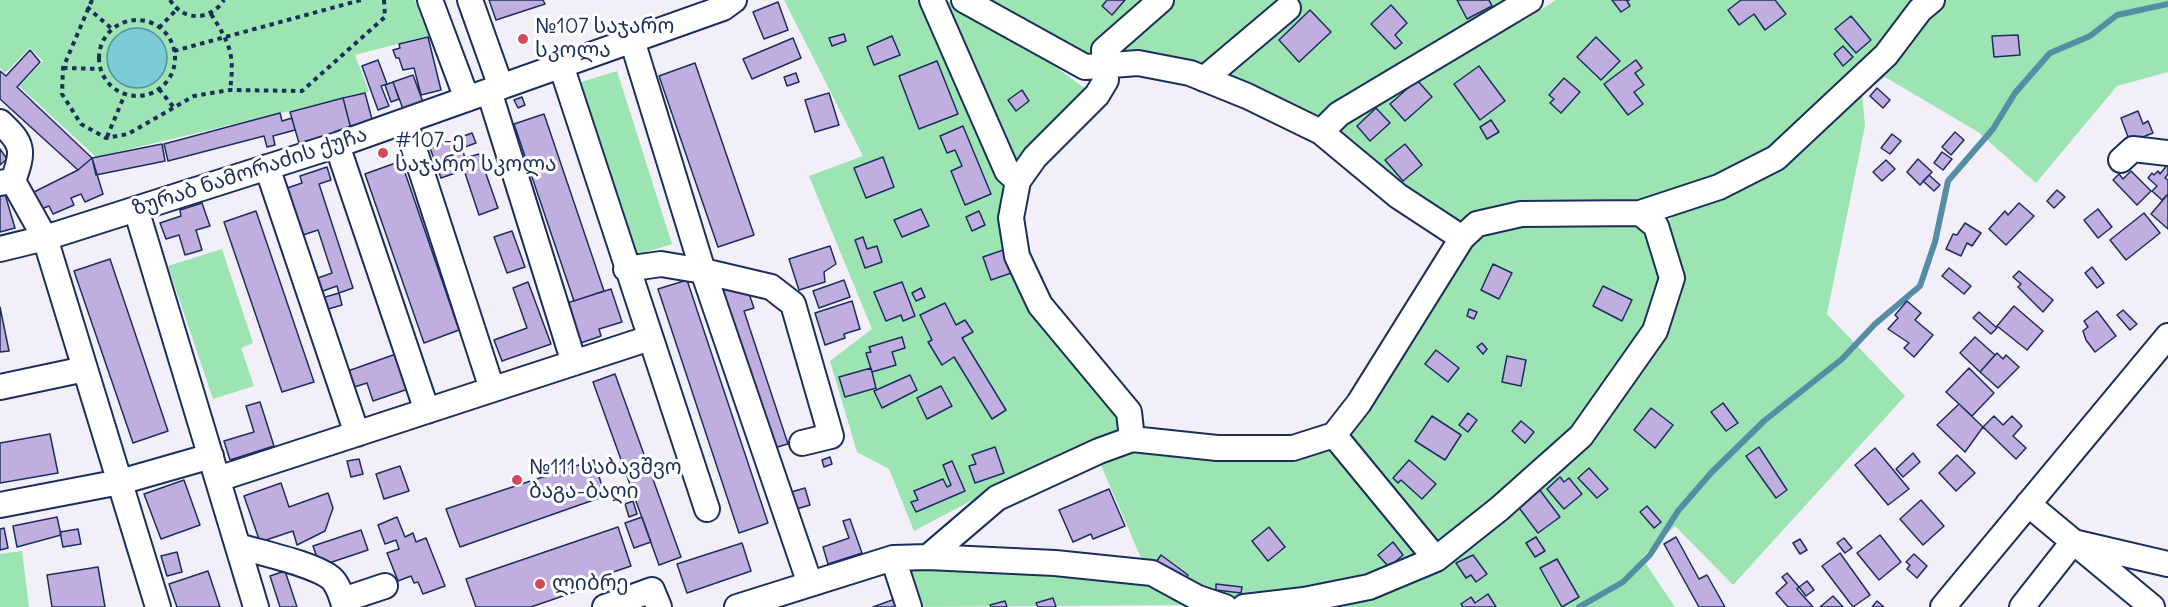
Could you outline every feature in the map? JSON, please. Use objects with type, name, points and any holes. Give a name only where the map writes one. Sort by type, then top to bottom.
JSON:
[{"type":"street","points":[[430,0],[485,92]]},
{"type":"street","points":[[470,0],[485,92],[574,363]]},
{"type":"street","name":"ზურაბ ნამორაძის ქუჩა","points":[[0,249],[45,238],[337,145],[723,8],[734,0]]},
{"type":"street","points":[[932,0],[1007,171],[1018,181]]},
{"type":"street","points":[[964,0],[1085,68],[1138,63],[1204,79],[1247,96],[1321,132],[1398,196],[1462,238]]},
{"type":"street","points":[[1132,439],[1129,412],[1040,305],[1017,256],[1011,218],[1018,181],[1035,157],[1097,95],[1106,80],[1104,50],[1161,0]]},
{"type":"street","points":[[1321,132],[1339,114],[1530,0]]},
{"type":"street","points":[[928,556],[997,498],[1099,451],[1132,439],[1217,448],[1293,448],[1334,435],[1359,403],[1462,238],[1477,224],[1521,214],[1640,213],[1719,187],[1776,158],[1886,55],[1920,10],[1932,0]]},
{"type":"street","points":[[1204,79],[1288,8]]},
{"type":"street","points":[[632,40],[703,271],[810,584]]},
{"type":"street","points":[[561,65],[626,269],[707,509]]},
{"type":"street","points":[[405,121],[492,389]]},
{"type":"street","points":[[0,122],[17,138],[22,156],[6,182],[45,238],[158,607]]},
{"type":"street","points":[[337,145],[427,411]]},
{"type":"street","points":[[2121,160],[2133,149],[2168,153]]},
{"type":"street","points":[[267,167],[357,434]]},
{"type":"street","points":[[136,209],[256,607]]},
{"type":"street","points":[[1244,607],[1304,600],[1370,586],[1436,559],[1499,509],[1581,436],[1655,330],[1672,278],[1656,226],[1640,213]]},
{"type":"street","points":[[626,269],[661,264],[703,271],[771,286],[793,304],[831,436],[802,443]]},
{"type":"street","points":[[1943,607],[2168,336]]},
{"type":"street","points":[[0,505],[120,482],[214,468],[357,434],[650,338]]},
{"type":"street","points":[[0,387],[85,369]]},
{"type":"street","points":[[1334,435],[1436,559]]},
{"type":"street","points":[[2028,504],[2151,607]]},
{"type":"street","points":[[2073,542],[2168,564]]},
{"type":"street","points":[[2022,607],[2073,542]]},
{"type":"street","points":[[238,546],[317,570],[331,578],[337,585],[344,604],[385,585]]},
{"type":"street","points":[[737,607],[788,599],[810,584],[893,558],[928,556],[1055,563],[1152,573],[1192,603],[1224,607]]},
{"type":"street","points":[[893,558],[909,607]]},
{"type":"street","points":[[605,607],[652,590],[659,607]]},
{"type":"path","points":[[92,0],[87,7],[63,68],[62,94],[81,124],[106,138],[128,134],[194,96],[230,90],[302,91],[385,17],[384,0]]},
{"type":"path","points":[[170,0],[177,9],[193,17],[211,14],[224,0]]},
{"type":"path","points":[[174,51],[361,0]]},
{"type":"path","points":[[87,7],[112,29]]},
{"type":"path","points":[[159,28],[177,9]]},
{"type":"path","points":[[211,14],[226,37],[234,63],[230,90]]},
{"type":"path","points":[[130,21],[150,23],[159,28],[166,34],[174,51],[174,67],[159,89],[143,96],[125,94],[112,87],[100,69],[99,51],[112,29],[130,21]]},
{"type":"path","points":[[63,68],[100,69]]},
{"type":"path","points":[[159,89],[175,109]]},
{"type":"path","points":[[106,138],[125,94]]},
{"type":"green space","points":[[0,0],[415,0],[428,36],[355,55],[369,92],[96,157],[19,86],[43,61],[30,48],[5,73],[0,68]]},
{"type":"green space","points":[[784,0],[918,0],[1008,189],[1014,260],[1124,416],[1121,435],[997,487],[914,531],[889,469],[857,452],[830,361],[872,329],[809,176],[863,156]]},
{"type":"green space","points":[[937,0],[953,3],[992,23],[1089,91],[1012,168]]},
{"type":"green space","points":[[984,0],[1154,0],[1099,56],[1080,54]]},
{"type":"green space","points":[[1167,0],[1516,0],[1315,119],[1111,57]]},
{"type":"green space","points":[[1556,0],[1920,0],[1875,58],[1770,155],[1657,200],[1594,205],[1519,205],[1473,211],[1461,220],[1432,210],[1344,140],[1337,127],[1467,45],[1525,20]]},
{"type":"green space","points":[[1946,0],[2168,0],[2168,72],[2117,86],[2036,183],[1978,132],[1885,77],[1862,94],[1865,126],[1827,314],[1905,396],[1733,585],[1675,526],[1642,558],[1675,607],[1303,607],[1375,589],[1586,443],[1670,321],[1667,224],[1675,213],[1782,164],[1891,63]]},
{"type":"green space","points":[[617,71],[672,244],[627,258],[572,85]]},
{"type":"green space","points":[[1607,223],[1636,225],[1652,238],[1666,280],[1650,328],[1569,436],[1437,547],[1343,438],[1481,230]]},
{"type":"green space","points":[[222,249],[253,343],[241,348],[254,386],[213,399],[168,266]]},
{"type":"green space","points":[[1330,444],[1424,555],[1320,594],[1236,597],[1192,589],[1145,567],[1099,461],[1139,449]]},
{"type":"green space","points":[[22,551],[29,607],[0,607],[0,554]]},
{"type":"green space","points":[[901,565],[1144,576],[1182,593],[1181,605],[913,607]]},
{"type":"water","points":[[137,28],[158,37],[167,58],[158,79],[137,88],[116,79],[107,58],[116,37]]},
{"type":"building","points":[[489,0],[543,0],[545,4],[496,20]]},
{"type":"building","points":[[1107,0],[1125,0],[1112,15],[1102,6]]},
{"type":"building","points":[[1457,0],[1489,0],[1492,6],[1467,19]]},
{"type":"building","points":[[1612,0],[1629,0],[1627,1],[1630,6],[1621,12]]},
{"type":"building","points":[[1741,0],[1775,0],[1786,14],[1765,30],[1754,14],[1739,25],[1728,10]]},
{"type":"building","points":[[778,2],[788,30],[764,39],[753,12]]},
{"type":"building","points":[[1391,5],[1407,23],[1395,35],[1402,43],[1395,49],[1371,24]]},
{"type":"building","points":[[1310,10],[1331,32],[1299,62],[1279,40]]},
{"type":"building","points":[[1851,16],[1871,40],[1856,53],[1835,29]]},
{"type":"building","points":[[844,34],[846,41],[832,46],[829,38]]},
{"type":"building","points":[[2018,35],[2020,55],[1994,57],[1992,36]]},
{"type":"building","points":[[892,36],[900,55],[874,65],[867,47]]},
{"type":"building","points":[[428,37],[441,90],[421,95],[414,68],[403,70],[393,50],[400,48],[399,44]]},
{"type":"building","points":[[1596,37],[1620,61],[1601,80],[1577,57]]},
{"type":"building","points":[[793,38],[801,58],[752,79],[743,59]]},
{"type":"building","points":[[1843,46],[1853,57],[1843,66],[1834,54]]},
{"type":"building","points":[[30,50],[40,62],[17,87],[92,158],[78,170],[0,99],[0,71],[6,76]]},
{"type":"building","points":[[378,60],[387,84],[381,86],[389,106],[378,110],[362,66]]},
{"type":"building","points":[[1636,60],[1642,68],[1635,73],[1644,85],[1634,92],[1643,104],[1628,115],[1604,84]]},
{"type":"building","points":[[937,61],[958,114],[919,129],[899,76]]},
{"type":"building","points":[[695,63],[754,235],[718,247],[659,76]]},
{"type":"building","points":[[1479,66],[1505,101],[1480,120],[1454,84]]},
{"type":"building","points":[[796,73],[799,82],[787,86],[784,77]]},
{"type":"building","points":[[413,75],[423,102],[403,109],[393,82]]},
{"type":"building","points":[[1564,78],[1580,92],[1561,113],[1550,103],[1554,99],[1549,95]]},
{"type":"building","points":[[1417,80],[1432,97],[1405,121],[1390,104]]},
{"type":"building","points":[[393,82],[399,99],[391,102],[385,85]]},
{"type":"building","points":[[1877,88],[1890,100],[1883,108],[1870,96]]},
{"type":"building","points":[[1022,90],[1029,101],[1016,111],[1008,100]]},
{"type":"building","points":[[365,93],[373,123],[351,129],[343,98]]},
{"type":"building","points":[[829,93],[839,125],[815,132],[805,100]]},
{"type":"building","points":[[522,97],[525,105],[518,108],[514,100]]},
{"type":"building","points":[[343,98],[351,129],[299,143],[290,112]]},
{"type":"building","points":[[1376,108],[1390,123],[1370,141],[1357,126]]},
{"type":"building","points":[[2138,111],[2143,124],[2148,121],[2153,133],[2130,142],[2121,118]]},
{"type":"building","points":[[280,113],[282,121],[292,118],[295,130],[273,136],[275,145],[267,147],[264,136],[168,161],[164,144]]},
{"type":"building","points":[[544,114],[604,291],[574,301],[514,124]]},
{"type":"building","points":[[1491,120],[1499,132],[1487,139],[1480,127]]},
{"type":"building","points":[[963,126],[991,194],[965,205],[951,171],[962,166],[955,150],[947,153],[940,136]]},
{"type":"building","points":[[1955,132],[1964,140],[1951,155],[1942,147]]},
{"type":"building","points":[[472,133],[476,143],[462,148],[465,158],[479,154],[498,208],[479,215],[464,170],[441,178],[430,148]]},
{"type":"building","points":[[1892,134],[1901,141],[1890,154],[1881,148]]},
{"type":"building","points":[[162,144],[165,161],[96,175],[92,158]]},
{"type":"building","points":[[1405,144],[1422,165],[1403,181],[1385,160]]},
{"type":"building","points":[[0,149],[7,159],[0,165]]},
{"type":"building","points":[[1942,152],[1952,159],[1943,170],[1934,163]]},
{"type":"building","points":[[883,157],[894,187],[866,198],[854,168]]},
{"type":"building","points":[[92,158],[103,194],[85,202],[81,194],[71,198],[74,205],[53,214],[49,206],[36,211],[28,195],[78,170]]},
{"type":"building","points":[[1918,159],[1932,172],[1920,185],[1907,172]]},
{"type":"building","points":[[1886,160],[1895,169],[1882,181],[1873,172]]},
{"type":"building","points":[[401,161],[459,330],[424,343],[365,174]]},
{"type":"building","points":[[2168,164],[2168,174],[2165,178],[2168,180],[2168,194],[2162,200],[2152,191],[2157,186],[2148,178],[2152,173],[2154,175],[2158,171],[2160,174]]},
{"type":"building","points":[[327,167],[331,180],[319,184],[353,288],[339,293],[337,286],[320,292],[315,279],[332,273],[318,230],[300,236],[284,189],[302,183],[300,176]]},
{"type":"building","points":[[2131,171],[2151,191],[2137,205],[2113,180],[2119,174],[2123,179]]},
{"type":"building","points":[[1929,175],[1940,185],[1934,191],[1923,181]]},
{"type":"building","points":[[2057,190],[2065,197],[2054,208],[2047,201]]},
{"type":"building","points":[[4,191],[15,228],[0,232],[0,193]]},
{"type":"building","points":[[2168,194],[2168,229],[2151,214]]},
{"type":"building","points":[[202,203],[210,226],[196,230],[202,250],[185,255],[179,235],[166,239],[160,223],[181,216],[180,210]]},
{"type":"building","points":[[2019,203],[2034,216],[2006,245],[1989,229],[2005,211],[2008,215]]},
{"type":"building","points":[[921,209],[929,226],[902,237],[894,220]]},
{"type":"building","points":[[2098,209],[2112,227],[2098,238],[2084,220]]},
{"type":"building","points":[[256,211],[314,382],[282,392],[224,222]]},
{"type":"building","points":[[979,211],[985,225],[972,231],[966,217]]},
{"type":"building","points":[[2144,213],[2160,233],[2126,260],[2110,240]]},
{"type":"building","points":[[1965,223],[1981,233],[1972,246],[1967,243],[1961,256],[1946,249],[1953,234],[1957,235]]},
{"type":"building","points":[[512,231],[525,267],[507,273],[494,237]]},
{"type":"building","points":[[863,237],[867,249],[877,246],[882,262],[865,268],[855,240]]},
{"type":"building","points":[[830,246],[836,264],[824,272],[825,282],[799,290],[789,259]]},
{"type":"building","points":[[1009,248],[1017,271],[991,280],[983,257]]},
{"type":"building","points":[[110,259],[168,431],[133,443],[74,271]]},
{"type":"building","points":[[1493,264],[1512,273],[1499,299],[1481,290]]},
{"type":"building","points":[[2092,267],[2104,283],[2097,288],[2085,273]]},
{"type":"building","points":[[1949,268],[1971,286],[1964,294],[1942,276]]},
{"type":"building","points":[[2019,271],[2053,300],[2043,312],[2018,287],[2021,284],[2013,277]]},
{"type":"building","points":[[687,280],[768,523],[739,533],[658,289]]},
{"type":"building","points":[[844,280],[850,297],[819,308],[813,291]]},
{"type":"building","points":[[528,282],[551,344],[502,361],[494,340],[527,328],[513,288]]},
{"type":"building","points":[[735,282],[747,288],[754,308],[744,311],[788,444],[770,449],[717,288]]},
{"type":"building","points":[[902,282],[915,316],[903,321],[901,315],[886,321],[874,292]]},
{"type":"building","points":[[1603,286],[1632,300],[1622,321],[1593,306]]},
{"type":"building","points":[[921,288],[925,297],[916,301],[912,293]]},
{"type":"building","points":[[611,289],[622,322],[599,329],[601,336],[575,345],[561,305]]},
{"type":"building","points":[[339,293],[342,305],[325,310],[322,298]]},
{"type":"building","points":[[852,301],[860,329],[844,334],[845,338],[825,345],[815,313]]},
{"type":"building","points":[[1907,301],[1921,313],[1915,320],[1933,335],[1914,357],[1904,348],[1909,343],[1888,329],[1898,318],[1895,315]]},
{"type":"building","points":[[945,303],[956,325],[965,320],[973,332],[962,338],[1006,410],[992,419],[954,357],[942,365],[928,342],[932,340],[920,315]]},
{"type":"building","points":[[2014,306],[2043,331],[2027,350],[1997,326]]},
{"type":"building","points":[[0,307],[9,351],[0,352]]},
{"type":"building","points":[[1469,309],[1477,312],[1474,319],[1467,316]]},
{"type":"building","points":[[2123,310],[2137,324],[2130,330],[2117,315]]},
{"type":"building","points":[[2097,311],[2116,336],[2095,352],[2086,340],[2083,331],[2088,327],[2084,321]]},
{"type":"building","points":[[1979,312],[1997,328],[1991,334],[1973,318]]},
{"type":"building","points":[[902,337],[905,348],[892,352],[896,365],[872,372],[866,353],[871,352],[869,347]]},
{"type":"building","points":[[1975,337],[1995,355],[1980,372],[1960,353]]},
{"type":"building","points":[[1482,343],[1487,349],[1483,354],[1477,347]]},
{"type":"building","points":[[1436,350],[1459,368],[1448,382],[1425,364]]},
{"type":"building","points":[[1997,353],[2003,359],[2006,355],[2019,367],[1998,388],[1980,372]]},
{"type":"building","points":[[396,354],[408,389],[373,401],[367,383],[351,388],[345,372]]},
{"type":"building","points":[[1507,356],[1526,360],[1521,386],[1502,382]]},
{"type":"building","points":[[871,368],[876,388],[845,397],[839,377]]},
{"type":"building","points":[[1969,368],[1994,393],[1972,416],[1946,392]]},
{"type":"building","points":[[615,374],[681,557],[659,565],[593,382]]},
{"type":"building","points":[[910,375],[917,390],[882,408],[874,391]]},
{"type":"building","points":[[941,386],[952,406],[927,419],[917,398]]},
{"type":"building","points":[[260,402],[274,446],[230,460],[224,441],[254,432],[246,406]]},
{"type":"building","points":[[1723,403],[1738,423],[1726,431],[1711,412]]},
{"type":"building","points":[[1959,404],[1983,427],[1965,452],[1937,425]]},
{"type":"building","points":[[1651,408],[1673,425],[1655,448],[1634,430]]},
{"type":"building","points":[[1468,413],[1477,420],[1468,432],[1459,425]]},
{"type":"building","points":[[1432,416],[1461,435],[1445,460],[1415,441]]},
{"type":"building","points":[[1994,416],[2003,425],[2012,416],[2022,426],[2013,436],[2026,448],[2016,459],[1983,427]]},
{"type":"building","points":[[1521,421],[1534,432],[1525,443],[1512,431]]},
{"type":"building","points":[[50,434],[58,473],[0,483],[0,443]]},
{"type":"building","points":[[995,447],[1004,473],[975,483],[969,466],[976,464],[972,455]]},
{"type":"building","points":[[1759,447],[1787,490],[1776,498],[1746,456]]},
{"type":"building","points":[[1875,448],[1909,489],[1888,505],[1855,465]]},
{"type":"building","points":[[1913,453],[1920,462],[1903,477],[1896,469]]},
{"type":"building","points":[[1957,455],[1975,473],[1956,491],[1939,473]]},
{"type":"building","points":[[830,457],[832,464],[824,467],[822,460]]},
{"type":"building","points":[[359,459],[363,474],[351,477],[347,461]]},
{"type":"building","points":[[594,460],[605,496],[460,547],[446,509]]},
{"type":"building","points":[[1409,460],[1436,484],[1422,499],[1401,480],[1398,483],[1393,478]]},
{"type":"building","points":[[952,461],[965,491],[916,512],[911,502],[918,500],[914,491],[943,479],[947,487],[951,485],[943,465]]},
{"type":"building","points":[[400,466],[409,491],[384,499],[376,474]]},
{"type":"building","points":[[1589,468],[1608,489],[1597,498],[1578,478]]},
{"type":"building","points":[[1560,477],[1564,482],[1569,478],[1582,494],[1564,509],[1547,489]]},
{"type":"building","points":[[184,480],[200,525],[161,539],[144,494]]},
{"type":"building","points":[[281,483],[289,507],[328,493],[333,508],[325,531],[297,545],[293,531],[260,542],[244,496]]},
{"type":"building","points":[[805,488],[810,505],[793,510],[788,493]]},
{"type":"building","points":[[1109,489],[1125,526],[1093,539],[1091,534],[1073,542],[1059,510]]},
{"type":"building","points":[[1539,489],[1560,517],[1538,533],[1517,505]]},
{"type":"building","points":[[1921,500],[1944,526],[1923,545],[1900,519]]},
{"type":"building","points":[[633,501],[637,514],[629,517],[625,504]]},
{"type":"building","points":[[1647,506],[1661,522],[1654,528],[1640,512]]},
{"type":"building","points":[[57,517],[61,535],[17,547],[13,526]]},
{"type":"building","points":[[397,517],[405,537],[413,533],[416,542],[426,538],[445,586],[423,594],[418,582],[414,583],[411,576],[398,581],[387,553],[399,549],[396,540],[385,544],[378,525]]},
{"type":"building","points":[[642,517],[651,542],[634,548],[625,523]]},
{"type":"building","points":[[850,519],[862,553],[828,564],[823,547],[849,538],[843,521]]},
{"type":"building","points":[[618,527],[631,566],[587,581],[589,587],[531,607],[476,607],[466,579]]},
{"type":"building","points":[[1269,527],[1285,547],[1268,561],[1252,541]]},
{"type":"building","points":[[4,528],[8,548],[0,550],[0,529]]},
{"type":"building","points":[[78,529],[81,544],[63,547],[60,532]]},
{"type":"building","points":[[361,530],[368,550],[320,566],[313,546]]},
{"type":"building","points":[[1880,535],[1901,562],[1879,580],[1857,553]]},
{"type":"building","points":[[1536,537],[1545,551],[1535,557],[1526,543]]},
{"type":"building","points":[[1676,537],[1699,579],[1707,575],[1725,607],[1699,607],[1664,544]]},
{"type":"building","points":[[1844,538],[1852,548],[1845,553],[1837,543]]},
{"type":"building","points":[[1800,539],[1807,550],[1800,554],[1793,543]]},
{"type":"building","points":[[1393,542],[1403,555],[1389,567],[1378,555]]},
{"type":"building","points":[[742,543],[751,571],[687,593],[677,564]]},
{"type":"building","points":[[177,552],[182,572],[167,576],[161,556]]},
{"type":"building","points":[[1840,553],[1870,595],[1853,607],[1822,566]]},
{"type":"building","points":[[1914,554],[1927,566],[1917,578],[1907,569],[1910,565],[1906,562]]},
{"type":"building","points":[[1161,555],[1188,575],[1185,581],[1154,565]]},
{"type":"building","points":[[1473,555],[1487,574],[1476,582],[1471,575],[1466,578],[1456,563]]},
{"type":"building","points":[[1557,559],[1579,597],[1562,607],[1540,568]]},
{"type":"building","points":[[98,567],[105,607],[52,607],[47,575]]},
{"type":"building","points":[[208,571],[220,607],[177,607],[169,584]]},
{"type":"building","points":[[285,571],[297,607],[280,607],[270,576]]},
{"type":"building","points":[[1787,573],[1813,607],[1788,607],[1776,593],[1787,583],[1782,577]]},
{"type":"building","points":[[1807,581],[1814,590],[1806,596],[1799,587]]},
{"type":"building","points":[[1216,584],[1242,587],[1241,593],[1216,590]]},
{"type":"building","points":[[1488,594],[1496,607],[1463,607],[1461,604],[1471,597],[1475,603]]},
{"type":"building","points":[[1833,596],[1843,607],[1820,607]]},
{"type":"building","points":[[1053,598],[1056,607],[1038,607],[1036,603]]},
{"type":"building","points":[[895,599],[897,607],[873,607]]},
{"type":"building","points":[[1005,601],[1007,607],[991,607],[990,605]]},
{"type":"building","points":[[1877,601],[1884,607],[1872,607]]},
{"type":"waterway","points":[[1579,607],[1623,582],[1650,555],[1678,511],[1711,473],[1764,421],[1842,359],[1875,324],[1920,286],[1935,242],[1948,181],[1993,129],[2015,93],[2050,53],[2090,36],[2117,15],[2168,4]]},
{"type":"place","name":"№107 საჯარო სკოლა","points":[[523,39]]},
{"type":"place","name":"#107-ე საჯარო სკოლა","points":[[383,153]]},
{"type":"place","name":"№111 საბავშვო ბაგა-ბაღი","points":[[517,480]]},
{"type":"place","name":"ლიბრე","points":[[540,584]]}]
